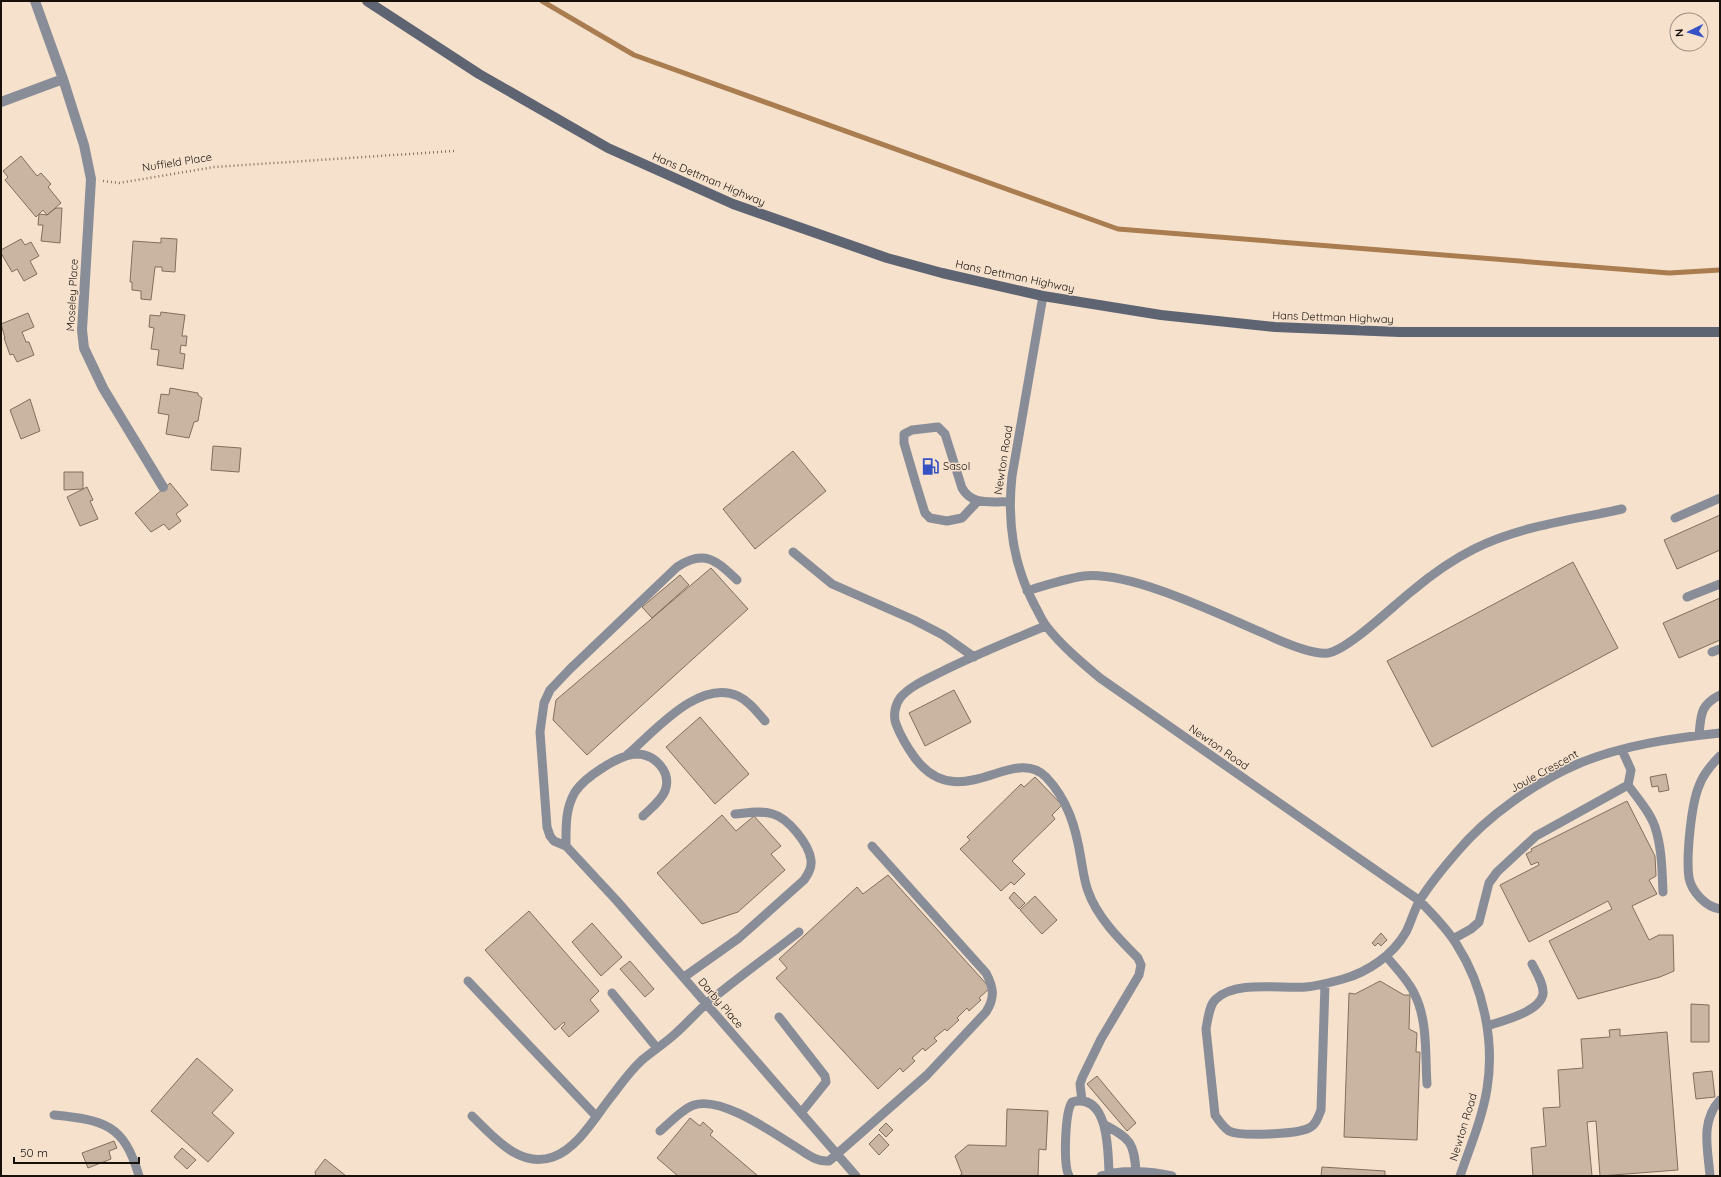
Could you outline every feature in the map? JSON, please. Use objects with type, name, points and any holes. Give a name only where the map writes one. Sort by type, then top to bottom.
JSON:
[{"type":"street","points":[[35,1],[63,79],[84,145],[91,179]]},
{"type":"street","name":"Hans Dettman Highway","points":[[367,1],[437,49],[560,122],[608,148],[733,204],[887,258],[1043,296],[1161,315],[1290,328],[1407,332],[1720,332]]},
{"type":"street","points":[[1,102],[63,79]]},
{"type":"street","name":"Moseley Place","points":[[91,179],[82,330],[84,348],[103,388],[163,487]]},
{"type":"lane","name":"Newton Road","points":[[1043,296],[1012,476],[1009,502],[1017,566],[1027,591],[1045,626],[1067,650],[1100,678],[1420,901],[1453,939],[1472,976],[1485,1015],[1490,1044],[1488,1088],[1480,1121],[1460,1176]]},
{"type":"lane","points":[[978,501],[962,518],[947,521],[930,518],[925,513],[916,484],[904,443],[904,434],[912,430],[934,427],[942,430],[945,434],[962,488],[970,499],[978,501],[1009,502]]},
{"type":"lane","points":[[1675,518],[1720,498]]},
{"type":"lane","points":[[1027,591],[1056,582],[1084,576],[1102,576],[1145,586],[1204,608],[1283,641],[1320,652],[1329,653],[1340,649],[1383,616],[1412,591],[1452,562],[1474,549],[1509,534],[1622,509]]},
{"type":"lane","points":[[794,552],[832,584],[914,620],[943,636],[974,657]]},
{"type":"lane","name":"Darby Place","points":[[737,580],[720,564],[702,557],[686,562],[677,567],[550,690],[544,703],[540,732],[547,827],[550,836],[554,841],[566,846],[617,901],[838,1155],[853,1175]]},
{"type":"lane","points":[[1686,597],[1720,584]]},
{"type":"lane","points":[[1045,626],[974,657],[918,684],[900,698],[896,707],[895,720],[901,740],[923,769],[932,776],[944,780],[968,781],[1019,767],[1028,767],[1045,775],[1058,790],[1066,804],[1073,822],[1088,893],[1098,913],[1138,958],[1141,965],[1139,975],[1101,1039],[1082,1078],[1080,1092],[1082,1101]]},
{"type":"lane","points":[[566,846],[565,822],[568,809],[575,792],[588,778],[608,765],[626,756],[676,712],[696,698],[709,693],[727,692],[739,696],[749,703],[765,721]]},
{"type":"lane","points":[[1699,735],[1704,706],[1710,700],[1720,695]]},
{"type":"lane","name":"Joule Crescent","points":[[1325,984],[1321,1110],[1317,1121],[1310,1128],[1300,1130],[1253,1135],[1230,1132],[1220,1124],[1215,1115],[1206,1029],[1209,1015],[1215,1000],[1223,994],[1240,988],[1307,987],[1325,984],[1348,977],[1369,968],[1386,956],[1398,944],[1406,932],[1420,901],[1457,851],[1511,803],[1580,763],[1658,741],[1720,733]]},
{"type":"lane","points":[[1622,750],[1631,770],[1628,785],[1646,809],[1655,827],[1660,847],[1663,892]]},
{"type":"lane","points":[[626,756],[637,754],[647,756],[657,761],[664,772],[667,782],[665,791],[643,816]]},
{"type":"lane","points":[[1720,756],[1708,769],[1698,787],[1692,816],[1689,862],[1690,879],[1695,891],[1703,902],[1720,909]]},
{"type":"lane","points":[[1453,939],[1471,929],[1479,922],[1489,883],[1496,872],[1536,836],[1628,785]]},
{"type":"lane","points":[[684,977],[739,938],[804,880],[810,871],[812,862],[808,850],[801,837],[786,822],[774,814],[763,812],[735,814]]},
{"type":"lane","points":[[660,1132],[692,1105],[707,1103],[729,1109],[816,1159],[829,1161],[838,1155],[927,1075],[986,1012],[991,1004],[994,994],[992,984],[986,973],[872,846]]},
{"type":"lane","points":[[472,1116],[502,1145],[514,1153],[528,1159],[542,1160],[553,1157],[566,1150],[596,1116],[626,1076],[674,1035],[706,1004],[799,932]]},
{"type":"lane","points":[[1386,956],[1414,992],[1420,1008],[1425,1045],[1426,1084]]},
{"type":"lane","points":[[1487,1026],[1528,1011],[1539,1002],[1543,993],[1532,964]]},
{"type":"lane","points":[[468,981],[596,1116]]},
{"type":"lane","points":[[612,992],[657,1048]]},
{"type":"lane","points":[[779,1017],[825,1076],[826,1082],[801,1113]]},
{"type":"lane","points":[[1710,1176],[1706,1128],[1708,1118],[1714,1106],[1720,1100]]},
{"type":"lane","points":[[1069,1176],[1066,1166],[1069,1106],[1072,1102],[1082,1101],[1099,1112],[1105,1125],[1108,1140],[1105,1175],[1136,1172],[1172,1176]]},
{"type":"lane","points":[[54,1115],[86,1118],[103,1124],[115,1131],[131,1152],[139,1176]]},
{"type":"lane","points":[[1105,1125],[1120,1133],[1132,1145],[1134,1150],[1136,1172]]},
{"type":"path","name":"Nuffield Place","points":[[91,179],[119,183],[214,167],[454,151]]},
{"type":"building","points":[[21,156],[37,176],[41,173],[51,184],[48,187],[61,203],[47,215],[43,210],[36,217],[5,180],[8,177],[3,171]]},
{"type":"building","points":[[56,208],[62,208],[60,243],[41,241],[43,225],[38,225],[39,214],[47,215]]},
{"type":"building","points":[[161,238],[177,239],[175,272],[162,271],[162,267],[155,267],[151,300],[141,299],[141,291],[132,290],[132,282],[130,282],[133,241],[161,243]]},
{"type":"building","points":[[21,239],[25,245],[31,242],[39,256],[30,261],[37,274],[24,281],[17,269],[12,272],[1,253],[1,250]]},
{"type":"building","points":[[161,312],[185,315],[182,336],[187,336],[186,346],[181,345],[180,353],[185,354],[183,369],[157,365],[159,350],[151,349],[154,328],[149,327],[150,315],[160,316]]},
{"type":"building","points":[[28,313],[34,327],[22,332],[26,342],[29,342],[34,355],[17,362],[13,354],[10,355],[1,324]]},
{"type":"building","points":[[170,388],[198,393],[198,395],[202,398],[198,421],[194,422],[189,438],[166,434],[169,415],[158,413],[161,394],[169,395]]},
{"type":"building","points":[[30,399],[40,431],[21,439],[10,410]]},
{"type":"building","points":[[213,446],[241,448],[239,472],[211,470]]},
{"type":"building","points":[[793,451],[826,491],[755,549],[723,509]]},
{"type":"building","points":[[64,472],[83,472],[83,489],[64,490]]},
{"type":"building","points":[[170,483],[188,505],[176,514],[181,521],[169,530],[164,524],[151,532],[135,513]]},
{"type":"building","points":[[87,487],[93,500],[90,501],[98,519],[80,526],[67,497]]},
{"type":"building","points":[[1720,515],[1720,550],[1677,569],[1664,540]]},
{"type":"building","points":[[1573,562],[1618,648],[1432,747],[1387,661]]},
{"type":"building","points":[[711,568],[748,609],[587,755],[553,720],[556,700]]},
{"type":"building","points":[[680,575],[689,585],[652,618],[642,607]]},
{"type":"building","points":[[1720,598],[1720,640],[1679,658],[1663,623]]},
{"type":"building","points":[[954,690],[971,722],[925,746],[909,713]]},
{"type":"building","points":[[700,717],[749,774],[715,804],[666,747]]},
{"type":"building","points":[[1666,774],[1669,790],[1659,792],[1658,786],[1652,787],[1650,777]]},
{"type":"building","points":[[1035,777],[1062,805],[1052,815],[1055,819],[1012,861],[1025,874],[1014,885],[1011,882],[1001,891],[960,849],[970,840],[967,837],[1021,784],[1024,787]]},
{"type":"building","points":[[1627,801],[1655,856],[1656,876],[1649,880],[1657,894],[1632,906],[1649,940],[1659,935],[1673,935],[1674,971],[1660,977],[1578,999],[1549,941],[1612,909],[1608,901],[1529,942],[1500,885],[1539,865],[1538,862],[1531,865],[1526,854],[1532,851],[1531,849]]},
{"type":"building","points":[[722,815],[736,831],[754,816],[781,846],[771,854],[785,870],[738,912],[702,924],[657,873]]},
{"type":"building","points":[[888,875],[990,988],[979,998],[981,1000],[969,1011],[967,1008],[957,1018],[959,1020],[947,1031],[945,1029],[934,1038],[937,1041],[925,1051],[923,1048],[912,1058],[915,1061],[903,1072],[900,1068],[878,1089],[776,978],[787,968],[779,959],[857,887],[863,894]]},
{"type":"building","points":[[1014,892],[1025,903],[1019,909],[1009,898]]},
{"type":"building","points":[[1035,896],[1057,920],[1042,934],[1020,910]]},
{"type":"building","points":[[529,911],[599,991],[590,1000],[599,1011],[569,1037],[561,1028],[565,1024],[564,1022],[555,1030],[485,950]]},
{"type":"building","points":[[592,923],[622,957],[601,976],[572,942]]},
{"type":"building","points":[[1381,933],[1387,940],[1381,946],[1378,943],[1375,946],[1372,943]]},
{"type":"building","points":[[630,961],[654,989],[645,997],[620,969]]},
{"type":"building","points":[[1380,981],[1404,995],[1410,995],[1409,1029],[1417,1033],[1416,1052],[1420,1052],[1417,1140],[1344,1137],[1349,993],[1355,994]]},
{"type":"building","points":[[1691,1004],[1709,1005],[1709,1042],[1691,1042]]},
{"type":"building","points":[[1620,1029],[1620,1036],[1667,1032],[1678,1170],[1600,1176],[1596,1121],[1587,1122],[1592,1176],[1533,1176],[1531,1148],[1546,1146],[1543,1108],[1560,1107],[1558,1070],[1583,1068],[1581,1039],[1610,1037],[1609,1030]]},
{"type":"building","points":[[197,1058],[233,1090],[212,1113],[234,1133],[208,1162],[151,1111]]},
{"type":"building","points":[[1712,1071],[1715,1097],[1696,1099],[1693,1073]]},
{"type":"building","points":[[1097,1076],[1136,1123],[1127,1131],[1087,1084]]},
{"type":"building","points":[[1007,1109],[1048,1111],[1046,1150],[1039,1149],[1038,1176],[959,1176],[962,1174],[955,1156],[968,1145],[1006,1146]]},
{"type":"building","points":[[690,1118],[700,1126],[703,1122],[713,1131],[710,1135],[758,1176],[678,1176],[657,1158]]},
{"type":"building","points":[[886,1123],[893,1130],[886,1137],[879,1130]]},
{"type":"building","points":[[879,1134],[889,1145],[879,1155],[869,1144]]},
{"type":"building","points":[[114,1141],[117,1148],[109,1151],[111,1159],[88,1168],[82,1153]]},
{"type":"building","points":[[182,1148],[196,1160],[187,1169],[174,1157]]},
{"type":"building","points":[[325,1159],[346,1176],[316,1176],[315,1172]]},
{"type":"building","points":[[1322,1167],[1385,1171],[1385,1176],[1321,1176]]},
{"type":"waterway","points":[[542,1],[634,55],[1118,229],[1669,273],[1720,270]]},
{"type":"place","name":"Sasol","points":[[930,466]]}]
